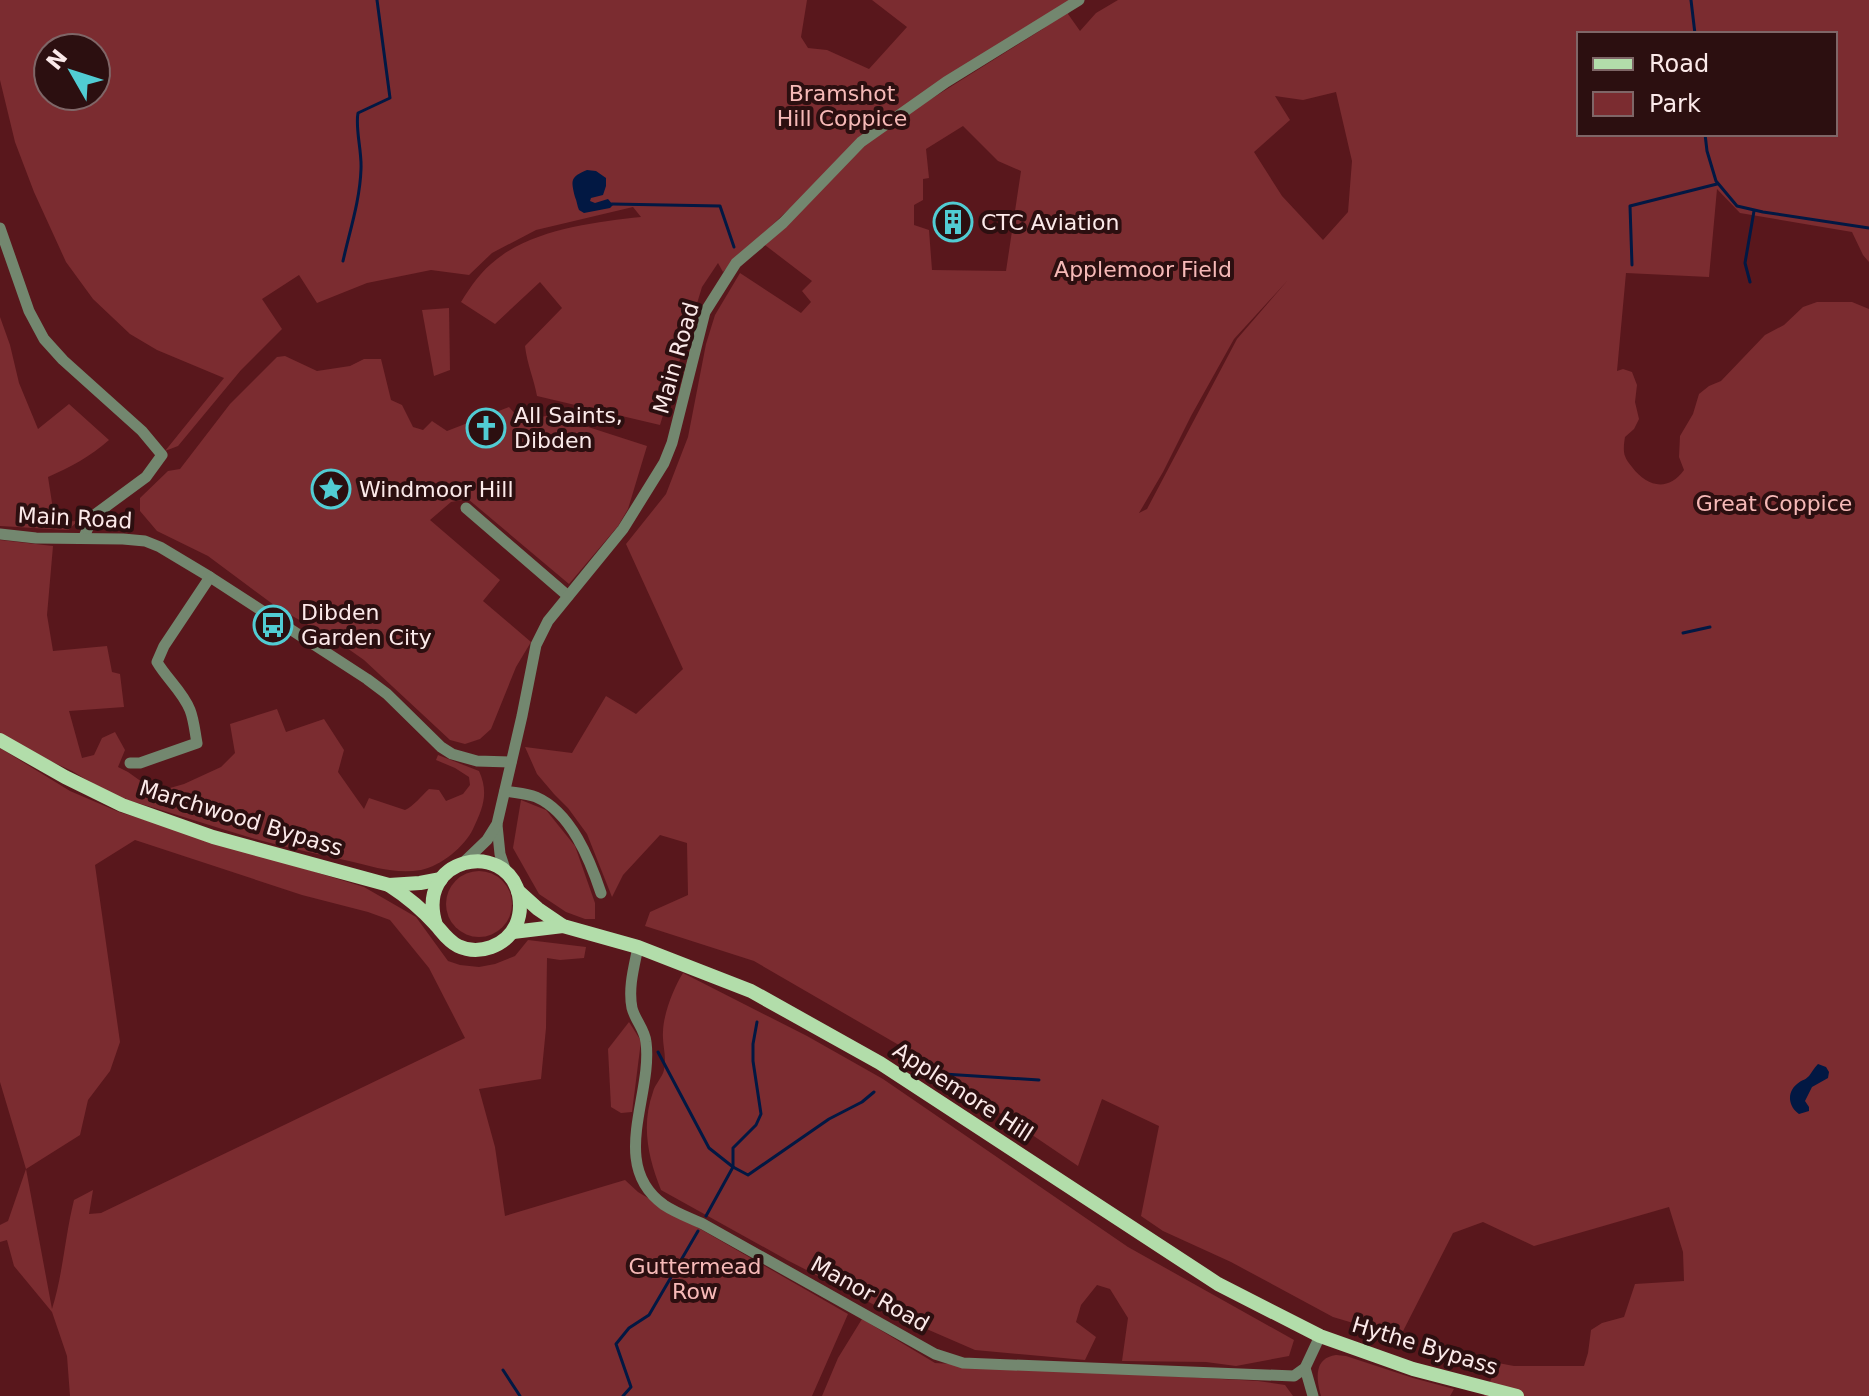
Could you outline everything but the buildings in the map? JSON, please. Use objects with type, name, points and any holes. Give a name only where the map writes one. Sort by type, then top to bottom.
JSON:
[{"type":"main road","name":"Marchwood Bypass","points":[[0,740],[122,805],[213,837],[389,885],[409,898],[436,925]]},
{"type":"main road","points":[[474,861],[496,866],[506,872],[518,891],[521,905],[513,932],[488,949],[473,950],[458,946],[445,938],[436,925],[432,901],[435,889],[450,869],[462,863],[474,861]]},
{"type":"main road","name":"Marchwood Bypass","points":[[389,885],[441,879]]},
{"type":"main road","name":"Applemore Hill","points":[[518,891],[563,926],[638,947],[751,991],[880,1063],[1218,1284],[1320,1336]]},
{"type":"main road","name":"Applemore Hill","points":[[513,932],[563,926]]},
{"type":"main road","name":"Hythe Bypass","points":[[1320,1336],[1413,1369],[1517,1396]]},
{"type":"street","name":"Main Road","points":[[462,863],[487,840],[497,824],[536,645],[548,621],[623,529],[664,463],[672,443],[705,312],[736,263],[783,223],[861,142],[946,82],[1079,0]]},
{"type":"street","points":[[0,228],[29,311],[44,339],[142,431],[162,455],[146,477],[93,516],[84,537]]},
{"type":"street","points":[[466,508],[568,596]]},
{"type":"street","name":"Main Road","points":[[0,534],[145,541],[160,547],[387,694],[441,747],[477,761],[511,762]]},
{"type":"street","points":[[130,763],[140,763],[197,743],[191,712],[157,662],[164,646],[210,577]]},
{"type":"street","points":[[505,791],[527,794],[551,806],[581,844],[601,893]]},
{"type":"street","name":"Main Road","points":[[497,824],[500,854],[506,872]]},
{"type":"street","name":"Manor Road","points":[[638,947],[631,986],[633,1010],[646,1039],[647,1057],[635,1148],[647,1190],[665,1206],[703,1224],[935,1354],[963,1363],[1294,1376],[1305,1368]]},
{"type":"street","points":[[1313,1396],[1305,1368],[1320,1336]]},
{"type":"green space","points":[[0,0],[807,0],[801,37],[808,48],[827,50],[869,69],[907,27],[872,0],[1075,0],[1068,14],[1080,31],[1096,13],[1118,0],[1869,0],[1869,262],[1852,232],[1740,213],[1717,189],[1709,277],[1626,273],[1617,371],[1632,372],[1637,385],[1635,402],[1639,419],[1625,437],[1625,457],[1644,479],[1664,484],[1684,470],[1679,457],[1680,436],[1693,414],[1699,394],[1721,381],[1765,335],[1784,325],[1803,307],[1817,302],[1852,302],[1869,309],[1869,1396],[1484,1396],[1498,1363],[1514,1366],[1584,1366],[1591,1330],[1602,1323],[1624,1317],[1635,1284],[1684,1281],[1683,1252],[1669,1207],[1534,1246],[1483,1222],[1453,1233],[1400,1337],[1333,1317],[1231,1262],[1163,1231],[1141,1216],[1159,1126],[1102,1099],[1078,1166],[904,1048],[754,961],[645,926],[650,912],[688,895],[687,843],[660,835],[623,875],[612,897],[587,834],[537,774],[525,747],[572,753],[606,696],[636,714],[683,669],[626,544],[666,494],[688,437],[706,344],[715,315],[740,273],[801,313],[811,302],[802,291],[812,281],[761,242],[790,208],[723,272],[718,263],[702,287],[660,425],[537,396],[525,346],[562,308],[540,282],[495,324],[461,302],[486,269],[512,249],[529,240],[566,229],[641,217],[633,207],[536,230],[492,253],[469,275],[431,270],[367,283],[317,303],[299,275],[262,299],[282,329],[241,370],[178,446],[165,451],[224,378],[157,350],[130,334],[93,299],[66,262],[15,142],[0,80]],"holes":[[[1046,27],[888,126],[971,66]],[[1336,92],[1352,161],[1348,212],[1323,240],[1282,196],[1254,152],[1290,120],[1275,96],[1303,100]],[[963,126],[998,161],[1021,171],[1006,271],[932,270],[929,230],[914,225],[914,205],[923,200],[923,179],[929,178],[926,149]],[[1288,280],[1237,339],[1147,509],[1139,513],[1234,339]]]},
{"type":"green space","points":[[449,308],[450,370],[434,376],[422,310]]},
{"type":"green space","points":[[0,317],[19,383],[38,429],[69,404],[109,440],[95,452],[48,477],[55,522],[78,521],[68,530],[0,526]]},
{"type":"green space","points":[[285,356],[317,371],[350,366],[364,359],[381,359],[391,400],[402,405],[413,427],[423,430],[432,421],[447,431],[509,407],[526,426],[551,415],[647,446],[628,509],[618,526],[569,584],[468,499],[451,502],[430,520],[500,580],[483,601],[531,642],[516,667],[491,729],[480,739],[465,744],[450,740],[364,660],[278,608],[208,556],[157,531],[140,511],[140,498],[168,471],[180,469],[230,404],[277,357]]},
{"type":"green space","points":[[0,540],[53,546],[47,615],[53,651],[107,646],[112,672],[120,674],[124,707],[69,711],[82,758],[94,755],[102,738],[115,732],[125,750],[118,767],[156,792],[184,784],[221,767],[235,753],[230,724],[277,709],[286,732],[324,719],[344,750],[338,772],[364,809],[369,798],[405,810],[429,789],[439,790],[446,801],[463,794],[470,785],[469,777],[436,760],[438,755],[479,771],[484,800],[469,835],[452,854],[429,868],[402,871],[376,868],[259,840],[124,799],[0,733]]},
{"type":"green space","name":"Guttermead Row","points":[[0,748],[70,791],[119,812],[364,887],[416,917],[448,961],[479,967],[495,964],[515,956],[528,940],[586,947],[584,958],[547,958],[546,1028],[541,1079],[479,1089],[495,1147],[505,1216],[625,1180],[638,1192],[848,1314],[812,1396],[70,1396],[67,1356],[52,1312],[14,1266],[7,1240],[0,1242],[0,1225],[8,1221],[26,1169],[0,1082]],"holes":[[[135,840],[302,895],[390,920],[429,968],[465,1038],[101,1213],[89,1214],[93,1190],[74,1200],[52,1309],[26,1169],[80,1135],[88,1100],[110,1071],[120,1042],[95,865]]]},
{"type":"green space","points":[[521,800],[546,810],[575,846],[595,903],[595,919],[566,912],[539,894],[513,848]]},
{"type":"green space","points":[[485,871],[503,880],[510,891],[510,917],[503,928],[492,935],[473,937],[455,928],[448,917],[446,898],[455,880],[466,873]]},
{"type":"green space","points":[[683,973],[807,1036],[883,1079],[1128,1247],[1294,1340],[1289,1356],[1236,1366],[1206,1362],[1122,1361],[1128,1318],[1110,1289],[1097,1285],[1081,1305],[1076,1322],[1096,1337],[1085,1360],[975,1350],[892,1314],[661,1190],[650,1153],[647,1117],[654,1089],[664,1070],[665,1018]]},
{"type":"green space","points":[[629,1022],[641,1041],[632,1112],[621,1113],[611,1107],[608,1049]]},
{"type":"green space","points":[[862,1319],[935,1363],[1258,1381],[1285,1385],[1293,1396],[822,1396],[838,1358]]},
{"type":"green space","points":[[1336,1355],[1454,1389],[1450,1396],[1321,1396],[1318,1370],[1324,1360]]},
{"type":"water","points":[[587,170],[596,171],[606,178],[603,195],[590,201],[595,203],[608,199],[613,205],[610,208],[584,213],[579,210],[573,180]]},
{"type":"water","points":[[1818,1064],[1826,1067],[1828,1078],[1812,1087],[1805,1101],[1809,1111],[1799,1114],[1791,1104],[1791,1092]]},
{"type":"waterway","points":[[343,261],[360,181],[358,113],[390,98],[377,0]]},
{"type":"waterway","points":[[1691,0],[1695,32]]},
{"type":"waterway","points":[[1705,136],[1716,181],[1737,206],[1869,228]]},
{"type":"waterway","points":[[1632,265],[1630,206],[1717,184]]},
{"type":"waterway","points":[[612,204],[720,206],[734,247]]},
{"type":"waterway","points":[[1750,282],[1745,263],[1754,211]]},
{"type":"waterway","points":[[1683,633],[1710,627]]},
{"type":"waterway","points":[[733,1167],[733,1148],[756,1125],[761,1114],[753,1061],[757,1022]]},
{"type":"waterway","points":[[658,1052],[709,1148],[733,1167]]},
{"type":"waterway","points":[[928,1073],[1039,1080]]},
{"type":"waterway","points":[[706,1216],[733,1167],[748,1175],[874,1092]]},
{"type":"waterway","points":[[623,1396],[631,1387],[616,1344],[629,1328],[649,1315],[698,1231]]},
{"type":"waterway","points":[[503,1370],[520,1396]]},
{"type":"place","name":"CTC Aviation","points":[[953,222]]},
{"type":"place","name":"All Saints, Dibden","points":[[486,428]]},
{"type":"place","name":"Windmoor Hill","points":[[331,489]]},
{"type":"place","name":"Dibden Garden City","points":[[273,625]]},
{"type":"park label","name":"Bramshot Hill Coppice","points":[[842,106]]},
{"type":"park label","name":"Applemoor Field","points":[[1143,269]]},
{"type":"park label","name":"Great Coppice","points":[[1774,503]]}]
